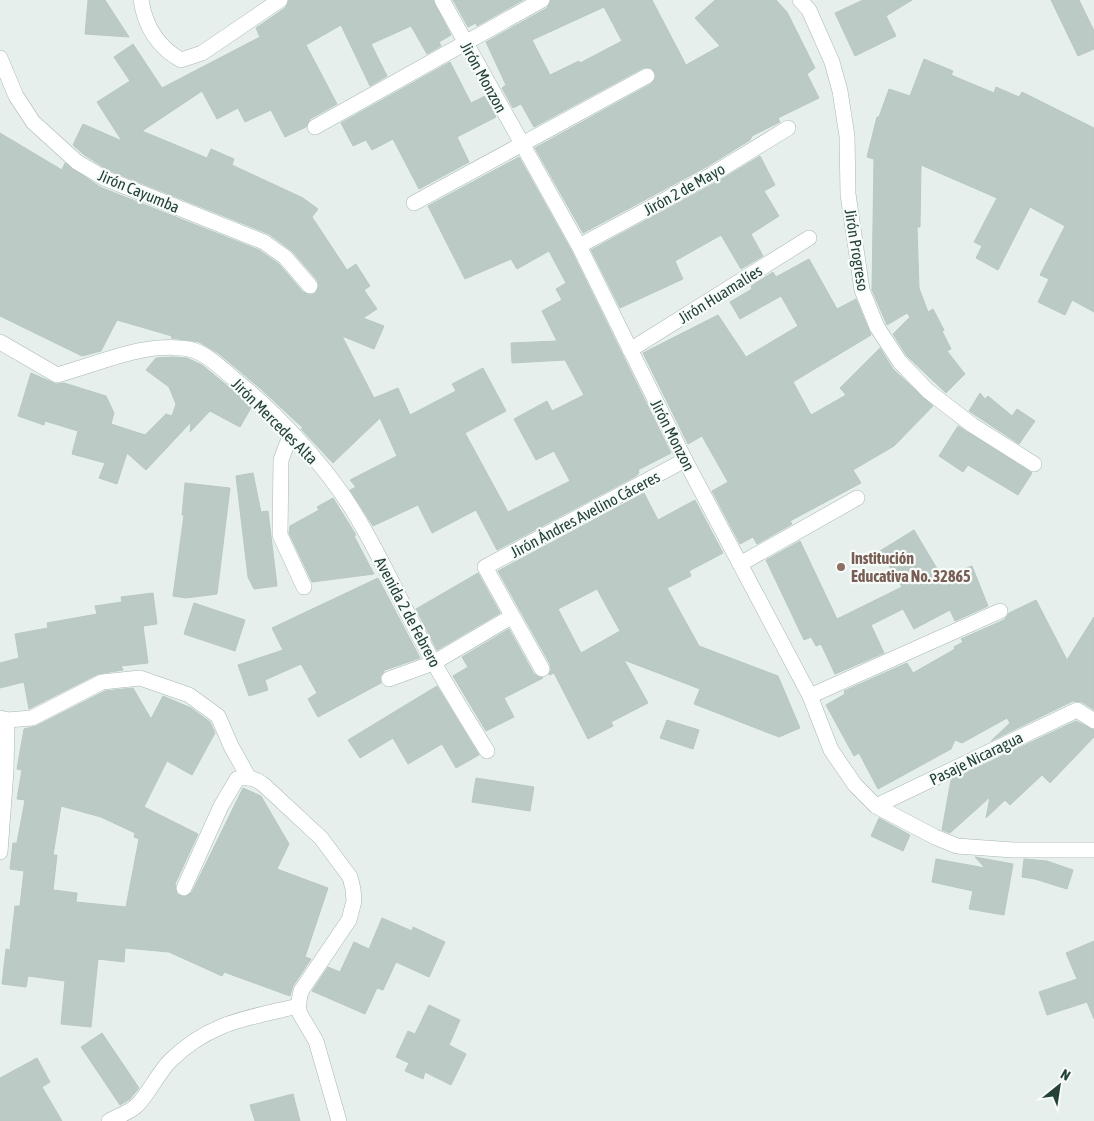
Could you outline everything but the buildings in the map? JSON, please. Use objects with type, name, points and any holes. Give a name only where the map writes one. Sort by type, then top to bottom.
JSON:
[{"type":"street","points":[[141,0],[146,21],[165,50],[181,60],[202,54],[280,0]]},
{"type":"street","name":"Jirón Monzon","points":[[442,0],[579,246],[685,460],[810,696],[831,750],[855,785],[876,806],[935,837],[957,846],[982,849],[1094,850]]},
{"type":"street","points":[[315,127],[542,0]]},
{"type":"street","name":"Jirón Progreso","points":[[800,0],[809,10],[828,54],[840,91],[847,136],[848,194],[862,290],[877,328],[900,362],[928,391],[972,425],[1034,464]]},
{"type":"street","name":"Jirón Cayumba","points":[[0,58],[16,96],[33,122],[77,162],[104,178],[264,242],[285,257],[310,286]]},
{"type":"street","points":[[414,203],[648,76]]},
{"type":"street","name":"Jirón 2 de Mayo","points":[[579,246],[713,174],[788,128]]},
{"type":"street","name":"Jirón Huamalíes","points":[[630,350],[809,238]]},
{"type":"street","name":"Jirón Mercedes Alta","points":[[0,342],[57,375],[139,351],[162,348],[191,350],[214,363],[251,392],[291,433],[327,475]]},
{"type":"street","points":[[291,433],[281,460],[280,535],[304,588]]},
{"type":"street","name":"Jirón Ándres Avelino Cáceres","points":[[511,617],[485,567],[685,460]]},
{"type":"street","name":"Avenida 2 de Febrero","points":[[327,475],[358,518],[433,662],[487,751]]},
{"type":"street","points":[[740,564],[857,498]]},
{"type":"street","points":[[810,696],[1000,611]]},
{"type":"street","points":[[389,679],[433,662],[511,617],[542,669]]},
{"type":"street","points":[[0,852],[6,771],[3,719],[32,718],[102,682],[140,678],[189,695],[218,716],[231,746],[250,778]]},
{"type":"street","name":"Pasaje Nicaragua","points":[[876,806],[1076,710],[1094,721]]},
{"type":"street","points":[[184,888],[221,806],[237,779],[250,778],[260,782],[321,838],[350,877],[354,901],[348,920],[301,991],[298,1006],[300,1014],[316,1041],[340,1121]]},
{"type":"street","points":[[109,1121],[138,1114],[159,1072],[172,1058],[203,1035],[224,1023],[298,1006]]},
{"type":"place","name":"Institución Educativa No. 32865","points":[[841,567]]}]
